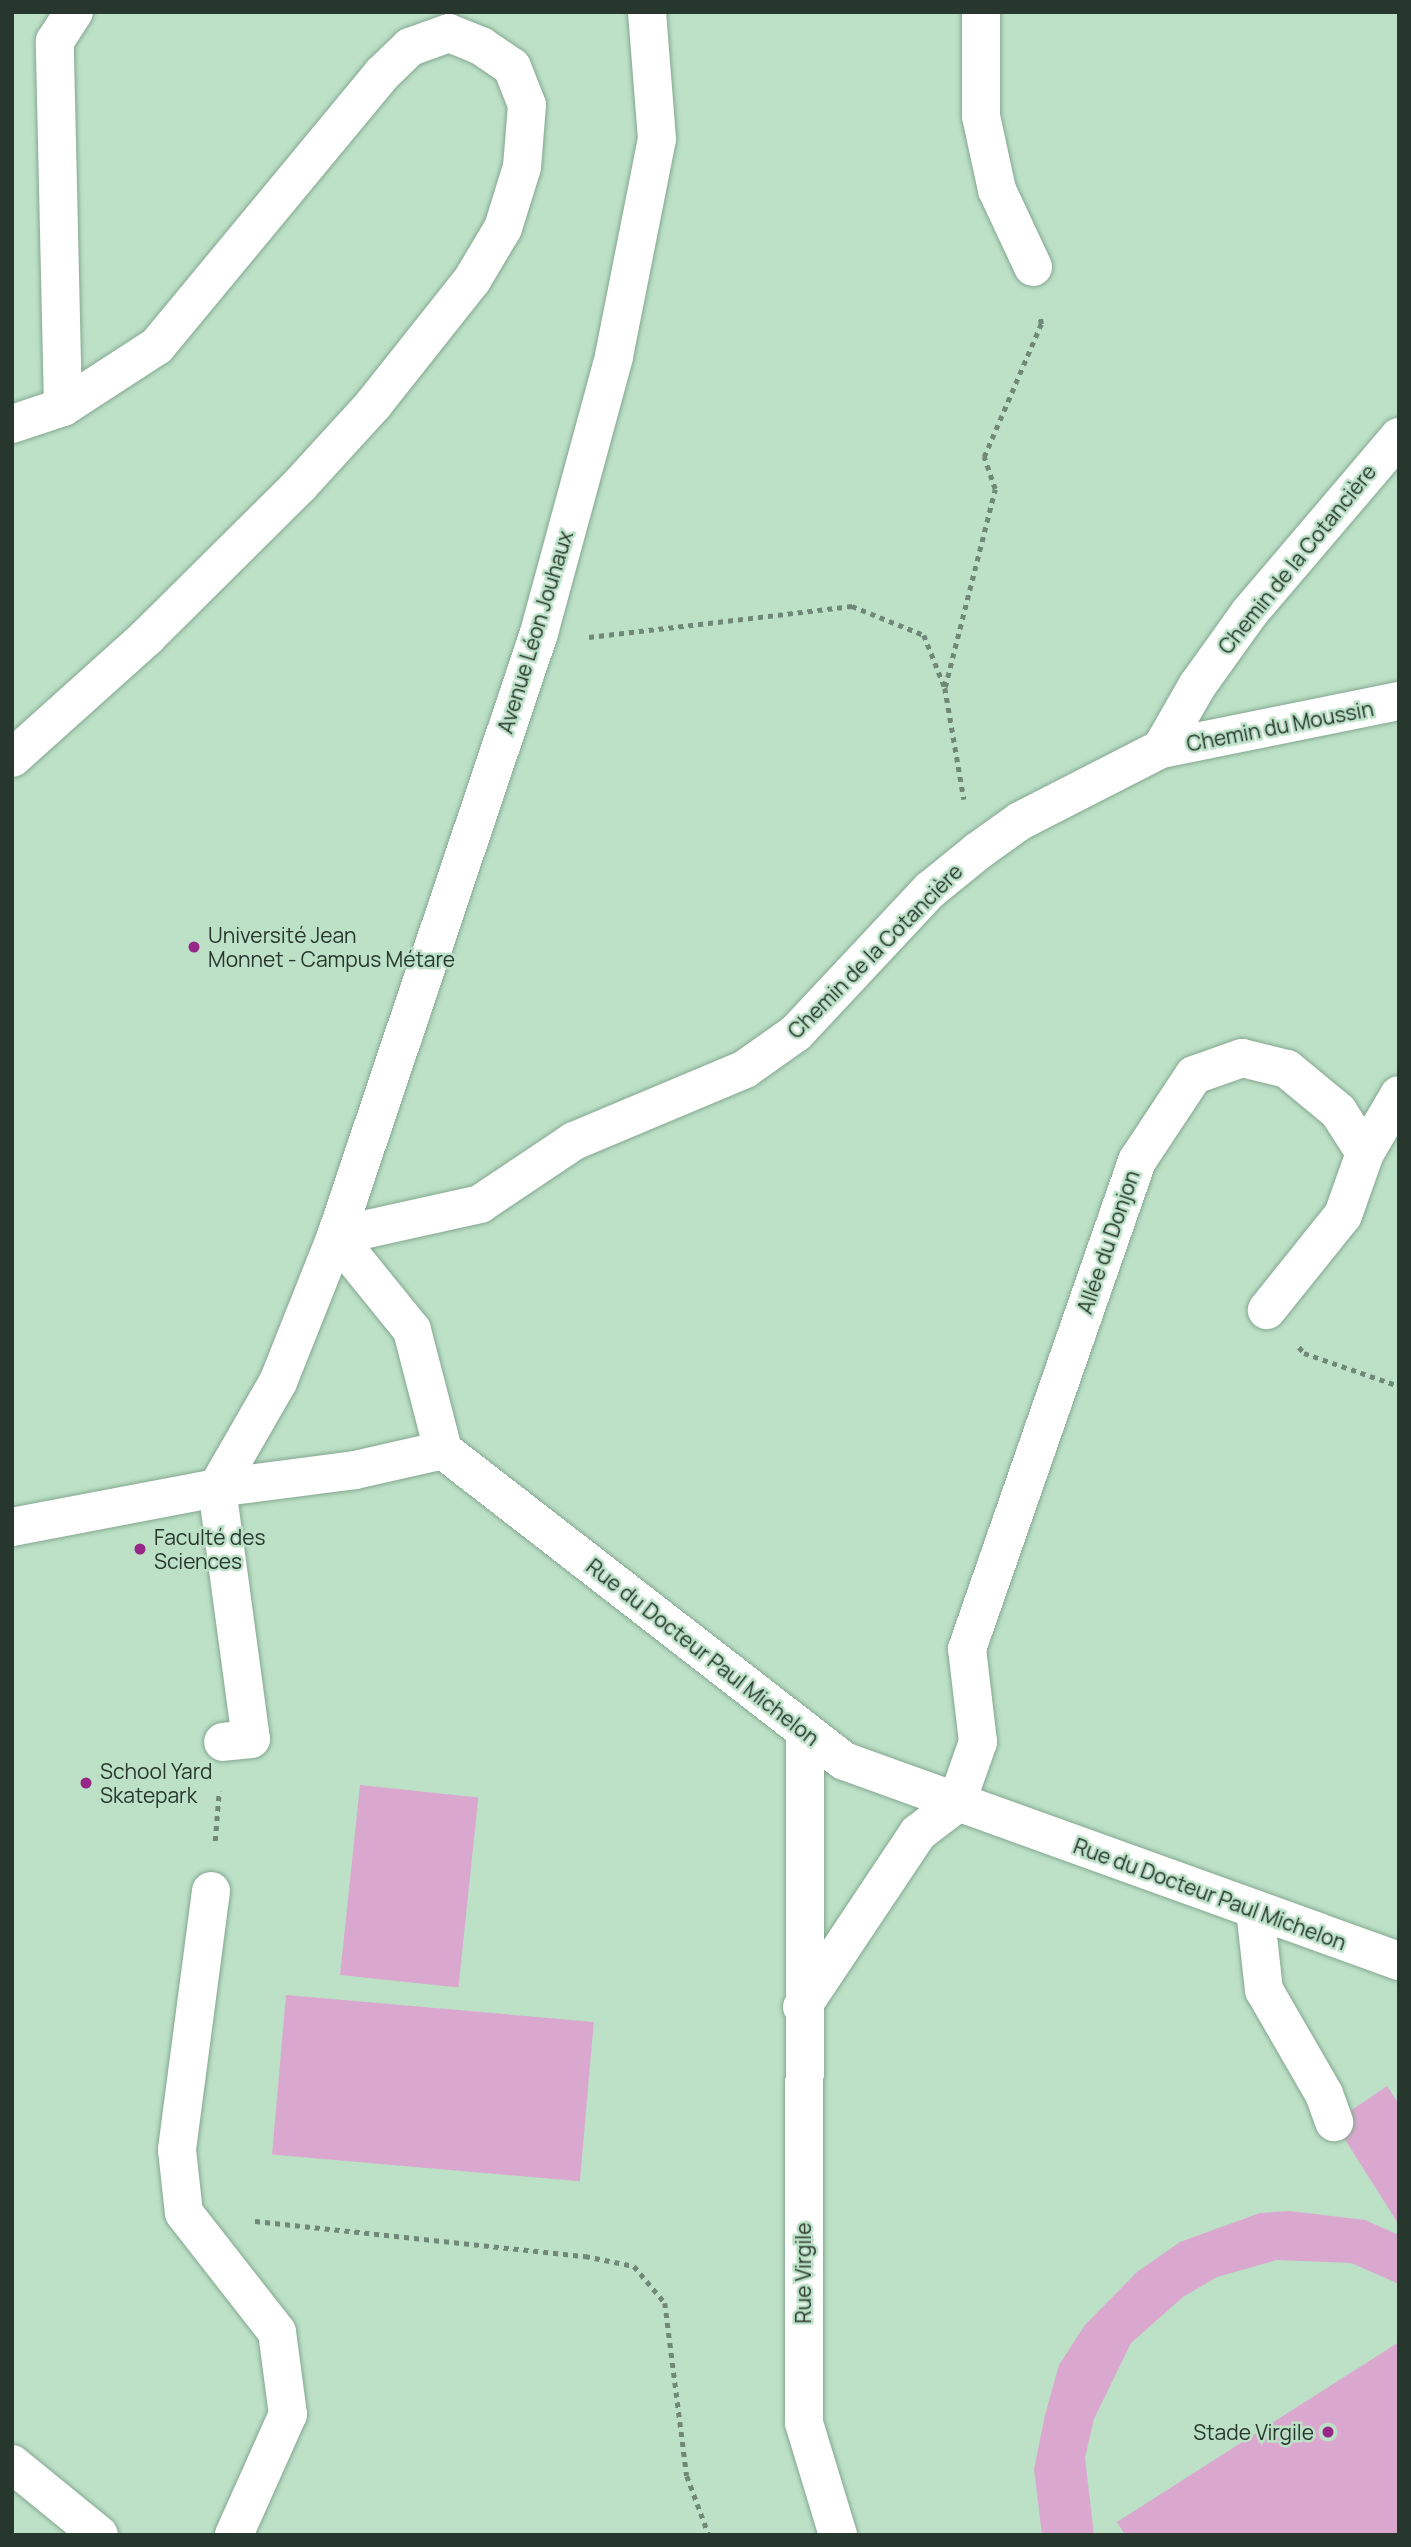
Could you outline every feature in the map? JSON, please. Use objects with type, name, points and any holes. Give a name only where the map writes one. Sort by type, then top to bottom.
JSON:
[{"type":"street","points":[[63,407],[55,41],[74,12]]},
{"type":"street","name":"Avenue Léon Jouhaux","points":[[217,1488],[278,1382],[336,1236],[539,632],[614,356],[657,139],[647,12]]},
{"type":"street","points":[[981,12],[981,116],[997,190],[1033,267]]},
{"type":"street","points":[[12,424],[63,407],[157,346],[382,74],[410,47],[449,33],[481,46],[512,67],[527,104],[522,167],[503,228],[472,280],[373,405],[300,485],[148,637],[12,758]]},
{"type":"street","name":"Chemin de la Cotancière","points":[[336,1236],[480,1203],[574,1141],[744,1069],[796,1033],[930,890],[978,851],[1020,821],[1161,749],[1197,686],[1250,612],[1399,437]]},
{"type":"street","name":"Chemin du Moussin","points":[[1161,749],[1399,701]]},
{"type":"street","name":"Allée du Donjon","points":[[956,1804],[978,1742],[967,1649],[1137,1161],[1194,1075],[1242,1058],[1287,1069],[1338,1111],[1365,1153]]},
{"type":"street","points":[[1267,1310],[1343,1215],[1365,1153],[1399,1095]]},
{"type":"street","points":[[12,1527],[217,1488],[355,1470],[443,1450],[412,1330],[336,1236]]},
{"type":"street","name":"Rue du Docteur Paul Michelon","points":[[443,1450],[844,1762],[1399,1961]]},
{"type":"street","points":[[217,1488],[251,1739],[223,1742]]},
{"type":"street","name":"Rue Virgile","points":[[805,1732],[802,2007],[804,2423],[838,2535]]},
{"type":"street","points":[[802,2007],[918,1833],[956,1804]]},
{"type":"street","points":[[211,1891],[177,2150],[184,2213],[277,2332],[288,2414],[234,2535]]},
{"type":"street","points":[[1255,1910],[1264,1990],[1324,2094],[1334,2122]]},
{"type":"street","points":[[12,2464],[99,2535]]},
{"type":"path","points":[[944,688],[995,489],[984,457],[1041,324],[1033,267]]},
{"type":"path","points":[[539,632],[595,638],[852,606],[924,635],[944,688],[965,804]]},
{"type":"path","points":[[1267,1310],[1304,1353],[1399,1386]]},
{"type":"path","points":[[211,1891],[223,1742]]},
{"type":"path","points":[[184,2213],[585,2256],[634,2266],[665,2303],[687,2476],[709,2535]]},
{"type":"shaded area","points":[[360,1785],[478,1797],[458,1987],[340,1975]]},
{"type":"shaded area","points":[[286,1995],[594,2022],[580,2181],[272,2154]]},
{"type":"shaded area","points":[[1387,2086],[1399,2104],[1399,2225],[1334,2122]]},
{"type":"shaded area","points":[[1290,2211],[1365,2220],[1399,2235],[1399,2284],[1351,2263],[1277,2260],[1217,2277],[1183,2297],[1131,2343],[1094,2419],[1085,2458],[1094,2535],[1042,2535],[1034,2469],[1045,2415],[1059,2365],[1085,2325],[1137,2272],[1180,2242],[1260,2213]]},
{"type":"shaded area","name":"Stade Virgile","points":[[1399,2342],[1399,2535],[1125,2535],[1117,2522]]},
{"type":"place","name":"Université Jean Monnet - Campus Métare","points":[[194,947]]},
{"type":"place","name":"Faculté des Sciences","points":[[140,1549]]},
{"type":"place","name":"School Yard Skatepark","points":[[86,1783]]},
{"type":"place","name":"Stade Virgile","points":[[1328,2432]]}]
